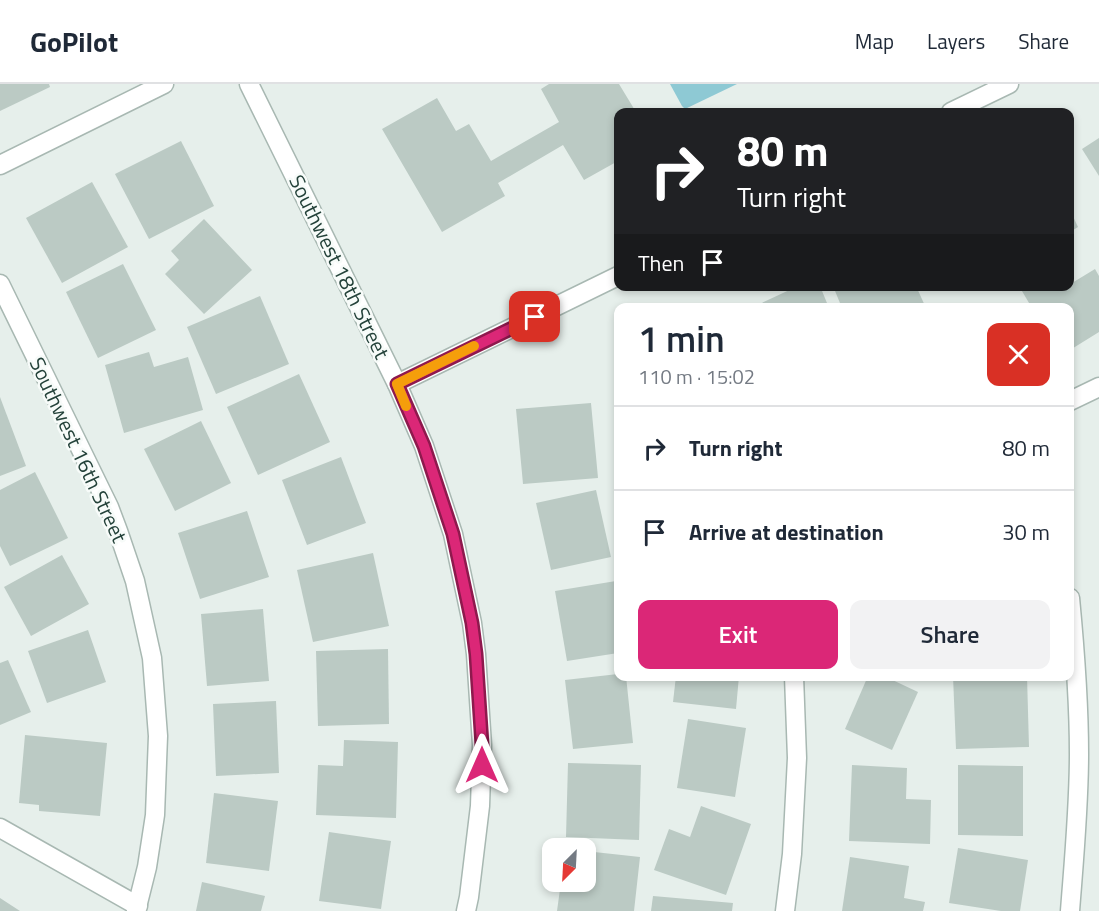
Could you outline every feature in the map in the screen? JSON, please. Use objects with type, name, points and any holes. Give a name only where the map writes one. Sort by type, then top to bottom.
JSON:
[{"type":"street","points":[[0,165],[164,84]]},
{"type":"street","name":"Southwest 18th Street","points":[[249,84],[397,384],[424,446],[453,534],[472,623],[482,745],[481,796],[466,911]]},
{"type":"street","points":[[959,108],[1009,84]]},
{"type":"street","points":[[397,384],[614,278]]},
{"type":"street","name":"Southwest 16th Street","points":[[0,284],[109,507],[135,581],[152,658],[158,736],[155,815],[147,867],[137,908]]},
{"type":"street","points":[[1074,399],[1099,387]]},
{"type":"street","points":[[1070,911],[1078,807],[1079,754],[1074,637]]},
{"type":"street","points":[[785,911],[792,854],[797,758],[794,681]]},
{"type":"street","points":[[0,828],[137,908]]},
{"type":"water","points":[[670,84],[737,84],[687,108],[682,106]]},
{"type":"building","points":[[0,84],[49,84],[50,87],[0,111]]},
{"type":"building","points":[[549,84],[619,84],[634,108],[614,108],[614,163],[584,180],[563,145],[498,183],[505,196],[442,232],[382,129],[437,98],[456,131],[469,124],[491,161],[559,122],[541,89]]},
{"type":"building","points":[[1099,138],[1099,176],[1082,149]]},
{"type":"building","points":[[181,141],[214,206],[149,239],[115,174]]},
{"type":"building","points":[[92,182],[128,247],[62,283],[26,218]]},
{"type":"building","points":[[204,219],[252,270],[204,314],[165,274],[179,260],[171,251]]},
{"type":"building","points":[[123,264],[156,330],[98,358],[66,292]]},
{"type":"building","points":[[1095,269],[1099,276],[1099,332],[1074,348],[1074,303],[1029,303],[1022,291],[1074,291],[1074,282]]},
{"type":"building","points":[[787,291],[822,291],[827,303],[762,303]]},
{"type":"building","points":[[835,291],[918,291],[924,303],[840,303]]},
{"type":"building","points":[[260,296],[289,364],[216,394],[187,327]]},
{"type":"building","points":[[149,352],[154,367],[188,357],[203,410],[124,433],[105,365]]},
{"type":"building","points":[[299,374],[330,442],[258,475],[227,407]]},
{"type":"building","points":[[0,397],[26,466],[0,476]]},
{"type":"building","points":[[591,403],[598,478],[523,484],[516,409]]},
{"type":"building","points":[[201,421],[231,483],[175,511],[144,449]]},
{"type":"building","points":[[341,457],[366,523],[307,545],[282,480]]},
{"type":"building","points":[[35,472],[68,538],[10,566],[0,546],[0,490]]},
{"type":"building","points":[[596,490],[611,557],[551,570],[536,503]]},
{"type":"building","points":[[247,511],[269,577],[200,599],[178,533]]},
{"type":"building","points":[[373,553],[389,626],[313,642],[297,570]]},
{"type":"building","points":[[62,555],[89,604],[31,636],[4,587]]},
{"type":"building","points":[[614,581],[614,654],[567,661],[555,591]]},
{"type":"building","points":[[263,609],[269,681],[207,686],[201,614]]},
{"type":"building","points":[[88,630],[106,682],[47,703],[28,651]]},
{"type":"building","points":[[388,649],[389,724],[318,726],[316,651]]},
{"type":"building","points":[[8,660],[31,712],[0,725],[0,663]]},
{"type":"building","points":[[614,674],[614,681],[627,681],[633,743],[573,749],[565,680]]},
{"type":"building","points":[[675,681],[739,681],[736,709],[673,702]]},
{"type":"building","points":[[866,681],[895,681],[918,692],[892,750],[845,729]]},
{"type":"building","points":[[953,681],[1027,681],[1029,747],[956,749]]},
{"type":"building","points":[[276,701],[279,773],[216,776],[213,704]]},
{"type":"building","points":[[688,719],[746,728],[735,797],[677,788]]},
{"type":"building","points":[[25,735],[107,743],[100,816],[39,811],[39,805],[19,803]]},
{"type":"building","points":[[344,740],[398,742],[396,818],[316,815],[318,765],[343,766]]},
{"type":"building","points":[[568,763],[641,765],[639,840],[566,837]]},
{"type":"building","points":[[852,765],[907,768],[906,799],[931,800],[930,844],[849,841]]},
{"type":"building","points":[[958,765],[1023,766],[1023,836],[958,835]]},
{"type":"building","points":[[214,793],[278,801],[269,871],[206,863]]},
{"type":"building","points":[[701,806],[751,824],[726,895],[654,870],[669,829],[690,837]]},
{"type":"building","points":[[329,832],[391,841],[381,909],[319,901]]},
{"type":"building","points":[[958,848],[1028,860],[1020,911],[1001,911],[949,903]]},
{"type":"building","points":[[596,852],[640,857],[634,911],[557,911],[560,892],[596,892]]},
{"type":"building","points":[[850,857],[909,866],[904,898],[925,902],[923,911],[842,911]]},
{"type":"building","points":[[202,882],[265,896],[261,911],[196,911]]},
{"type":"building","points":[[653,896],[733,903],[732,911],[651,911]]},
{"type":"building","points":[[0,898],[20,911],[0,911]]},
{"type":"slow traffic","points":[[406,406],[397,384],[474,346]]},
{"type":"route","points":[[482,765],[476,654],[472,623],[453,534],[424,446],[397,384],[535,317]]}]
